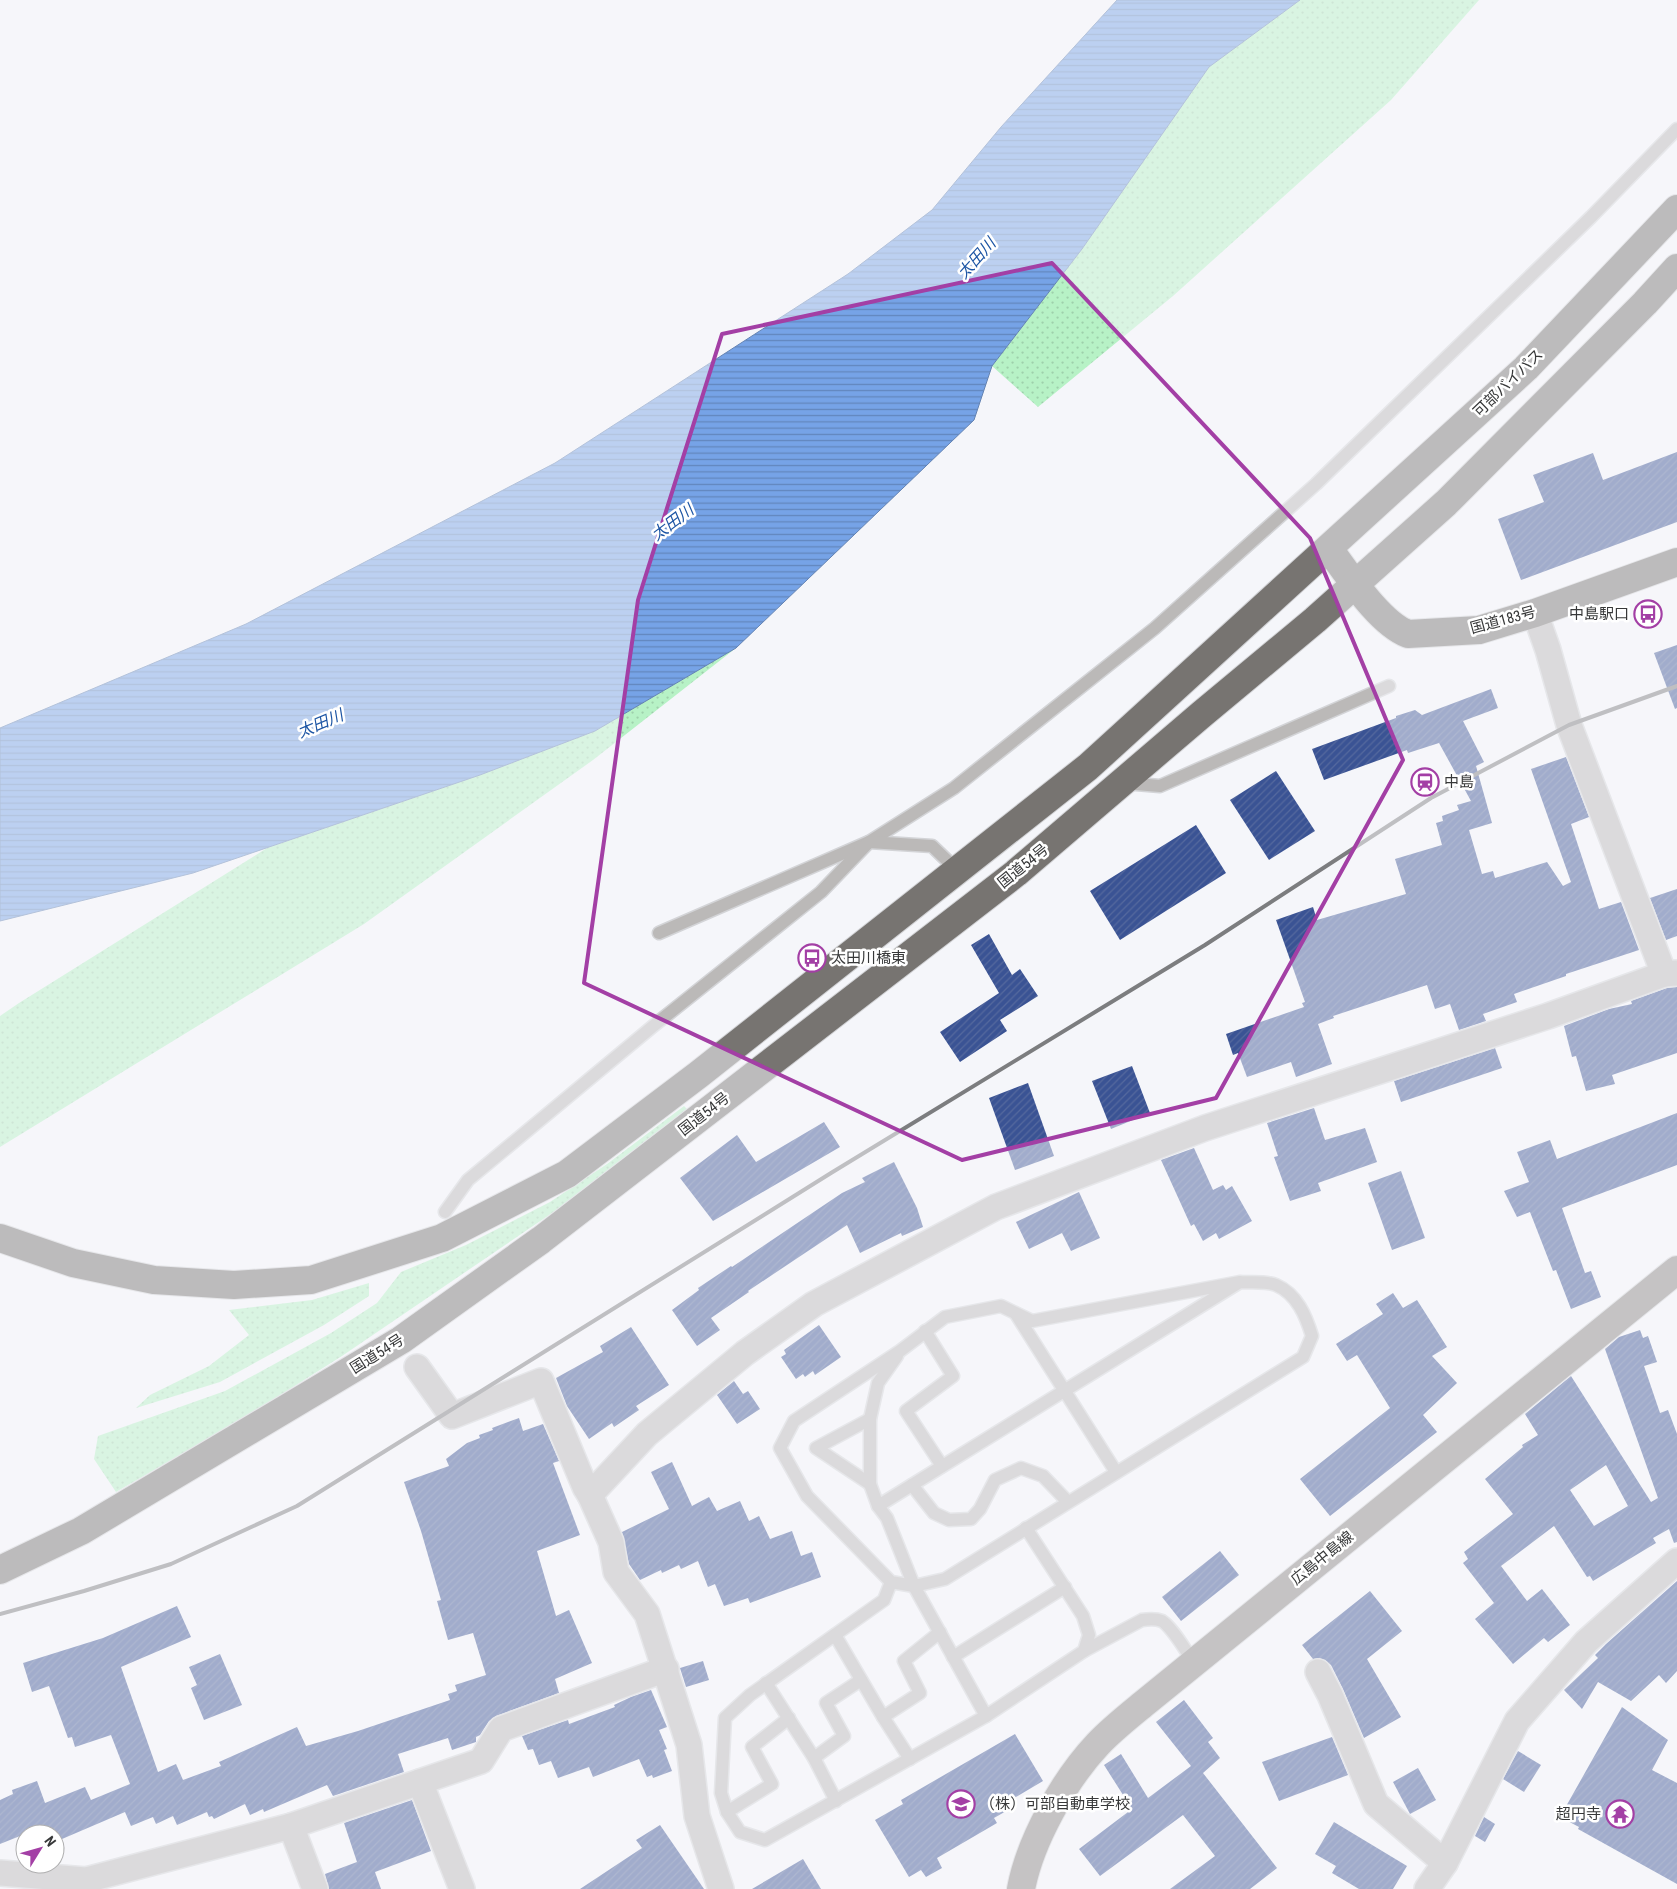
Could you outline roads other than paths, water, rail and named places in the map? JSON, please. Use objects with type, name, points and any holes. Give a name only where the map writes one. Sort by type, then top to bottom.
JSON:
[{"type":"highway","name":"可部バイパス","points":[[1329,549],[1526,368],[1677,209]]},
{"type":"highway","points":[[1356,584],[1446,504],[1645,303],[1677,268]]},
{"type":"highway","name":"国道183号","points":[[1329,549],[1380,613],[1402,632],[1408,634],[1478,630],[1535,613],[1677,562]]},
{"type":"highway","points":[[0,1238],[74,1263],[154,1280],[234,1284],[311,1280],[442,1238],[567,1174],[698,1075],[1088,767],[1329,549]]},
{"type":"highway","name":"国道54号","points":[[0,1570],[81,1531],[401,1340],[549,1234],[1016,873],[1356,584]]},
{"type":"main road","name":"広島中島線","points":[[1021,1889],[1023,1878],[1044,1824],[1070,1779],[1098,1744],[1146,1701],[1677,1270]]},
{"type":"street","points":[[590,1495],[646,1434],[745,1354],[814,1304],[996,1208],[1205,1128],[1548,1016],[1670,974],[1570,724],[1535,613]]},
{"type":"street","points":[[417,1367],[452,1416],[541,1381],[584,1487],[590,1495],[611,1542],[616,1572],[647,1614],[689,1745],[697,1816],[722,1889]]},
{"type":"street","points":[[1427,1889],[1445,1863],[1517,1721],[1586,1642],[1677,1561]]},
{"type":"street","points":[[0,1873],[86,1880],[92,1884],[291,1826],[481,1761],[500,1729],[666,1669]]},
{"type":"street","points":[[1318,1672],[1330,1695],[1376,1804],[1445,1863]]},
{"type":"street","points":[[420,1782],[462,1889]]},
{"type":"street","points":[[291,1826],[315,1889]]},
{"type":"lane","points":[[659,933],[869,842],[954,788],[1156,628],[1316,484],[1591,217],[1677,130]]},
{"type":"lane","points":[[1122,783],[1160,786],[1390,686]]},
{"type":"lane","points":[[445,1212],[468,1180],[652,1027],[821,892],[869,842],[932,846],[957,870]]},
{"type":"lane","points":[[878,1506],[1240,1282]]},
{"type":"lane","points":[[1240,1282],[1276,1284],[1290,1294],[1305,1313],[1312,1336],[1302,1356],[945,1579],[914,1586],[891,1582],[807,1496],[780,1448],[794,1421],[900,1351],[945,1317],[1000,1306],[1016,1314],[1032,1320],[1240,1282]]},
{"type":"lane","points":[[1016,1314],[1066,1390],[1116,1472]]},
{"type":"lane","points":[[925,1331],[953,1376],[906,1411],[942,1466]]},
{"type":"lane","points":[[900,1351],[878,1384],[870,1419],[870,1484],[878,1506],[887,1518],[914,1586],[986,1716]]},
{"type":"lane","points":[[870,1419],[816,1448],[870,1484]]},
{"type":"lane","points":[[912,1485],[934,1512],[950,1520],[971,1519],[980,1509],[995,1480],[1021,1468],[1043,1476],[1068,1502]]},
{"type":"lane","points":[[1026,1528],[1083,1616],[1089,1635],[1084,1651]]},
{"type":"lane","points":[[891,1582],[884,1600],[766,1683],[725,1718],[721,1793],[727,1812],[740,1832],[765,1840],[986,1716],[1084,1651],[1142,1620],[1152,1618],[1162,1622],[1170,1629],[1194,1662]]},
{"type":"lane","points":[[953,1657],[1065,1587]]},
{"type":"lane","points":[[883,1717],[920,1693],[904,1661],[940,1632]]},
{"type":"lane","points":[[835,1635],[910,1759]]},
{"type":"lane","points":[[814,1758],[844,1736],[826,1703],[861,1680]]},
{"type":"lane","points":[[766,1683],[814,1758],[836,1801]]},
{"type":"lane","points":[[727,1812],[772,1784],[752,1747],[789,1718]]},
{"type":"water","name":"太田川","points":[[1117,0],[1300,0],[1209,67],[1082,249],[992,366],[974,420],[736,648],[595,731],[480,775],[193,873],[0,921],[0,728],[246,624],[555,463],[848,274],[932,210],[1001,127]]},
{"type":"railway","points":[[0,1614],[171,1564],[297,1506],[831,1173],[1205,945],[1431,798],[1569,725],[1677,686]]},
{"type":"place","name":"中島駅口","points":[[1648,614]]},
{"type":"place","name":"中島","points":[[1425,782]]},
{"type":"place","name":"太田川橋東","points":[[812,958]]},
{"type":"place","name":"（株）可部自動車学校","points":[[961,1804]]},
{"type":"place","name":"超円寺","points":[[1620,1814]]}]
